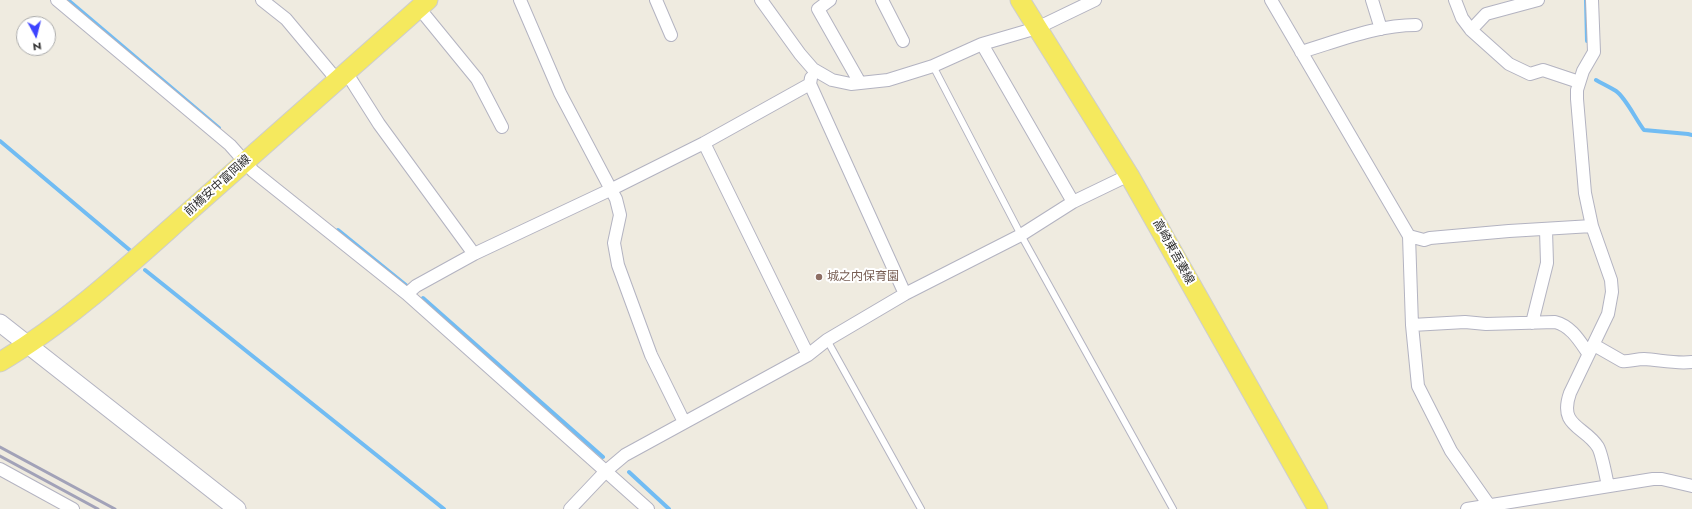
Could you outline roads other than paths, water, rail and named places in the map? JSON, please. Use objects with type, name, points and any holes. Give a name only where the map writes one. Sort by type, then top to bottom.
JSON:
[{"type":"main road","name":"高崎東吾妻線","points":[[1020,0],[1129,175],[1318,509]]},
{"type":"main road","name":"前橋安中富岡線","points":[[0,362],[28,345],[82,304],[148,248],[424,4]]},
{"type":"street","points":[[57,0],[230,145],[262,179],[296,204],[407,294],[648,509]]},
{"type":"street","points":[[262,0],[286,19],[342,76],[474,254]]},
{"type":"street","points":[[520,0],[560,93],[616,199],[620,215],[614,244],[618,265],[651,355],[684,422]]},
{"type":"street","points":[[656,0],[671,35]]},
{"type":"street","points":[[762,0],[800,54],[813,69],[832,80],[851,84],[888,80],[934,66],[982,44],[1037,28],[1095,0]]},
{"type":"street","points":[[830,0],[818,9],[860,83]]},
{"type":"street","points":[[882,0],[903,41]]},
{"type":"street","points":[[1270,0],[1409,236],[1412,325],[1418,386],[1451,451],[1489,505]]},
{"type":"street","points":[[1372,0],[1380,29]]},
{"type":"street","points":[[1455,0],[1462,18],[1472,30],[1509,64],[1530,74],[1542,70],[1579,82]]},
{"type":"street","points":[[1472,30],[1486,14],[1538,0]]},
{"type":"street","points":[[1592,0],[1594,52],[1583,71],[1579,82],[1577,99],[1585,193],[1592,226],[1608,273],[1612,292],[1608,314],[1570,393],[1566,407],[1572,422],[1593,440],[1599,448],[1608,486]]},
{"type":"street","points":[[424,4],[477,79],[502,127]]},
{"type":"street","points":[[1301,52],[1380,29],[1398,25],[1416,25]]},
{"type":"street","points":[[982,44],[1073,202]]},
{"type":"street","points":[[813,69],[810,84],[905,294]]},
{"type":"street","points":[[407,294],[416,286],[474,254],[612,189],[704,143],[810,84]]},
{"type":"street","points":[[704,143],[808,355]]},
{"type":"street","points":[[570,509],[606,471],[625,455],[808,355],[827,340],[905,294],[1021,235],[1073,202],[1129,175]]},
{"type":"street","points":[[1409,236],[1424,240],[1509,231],[1546,230],[1592,226]]},
{"type":"street","points":[[1532,323],[1547,263],[1546,230]]},
{"type":"street","points":[[0,322],[237,509]]},
{"type":"street","points":[[1412,325],[1465,322],[1486,324],[1555,322],[1564,324],[1591,349],[1622,361],[1626,362],[1642,359],[1682,363],[1692,362]]},
{"type":"street","points":[[0,469],[73,509]]},
{"type":"street","points":[[1467,509],[1653,479],[1662,479],[1692,486]]},
{"type":"lane","points":[[934,66],[1021,235],[1173,509]]},
{"type":"lane","points":[[827,340],[921,509]]},
{"type":"waterway","points":[[68,0],[219,128]]},
{"type":"waterway","points":[[1586,0],[1587,41]]},
{"type":"waterway","points":[[1596,80],[1620,94],[1644,130],[1692,135]]},
{"type":"waterway","points":[[0,141],[132,252]]},
{"type":"waterway","points":[[338,230],[407,286]]},
{"type":"waterway","points":[[145,270],[444,509]]},
{"type":"waterway","points":[[423,298],[603,457]]},
{"type":"waterway","points":[[629,472],[669,509]]},
{"type":"railway","points":[[0,447],[115,509]]},
{"type":"railway","points":[[0,456],[98,509]]},
{"type":"place","name":"城之内保育園","points":[[819,277]]}]
